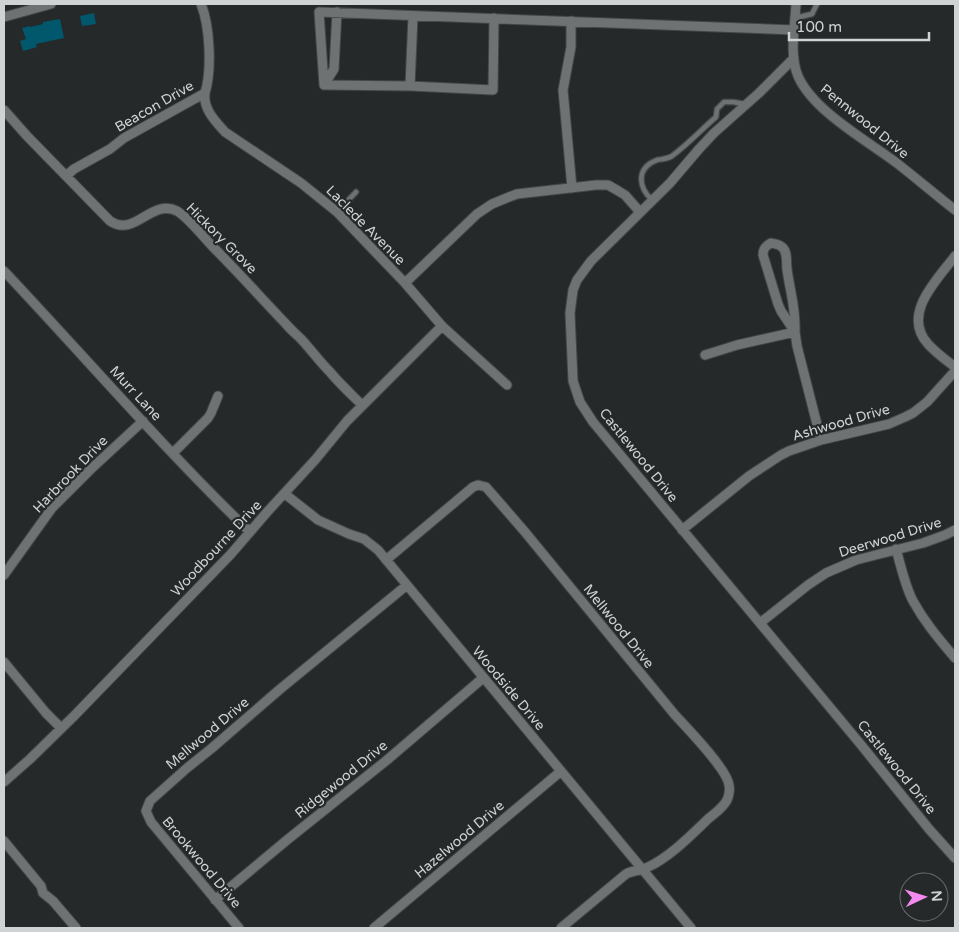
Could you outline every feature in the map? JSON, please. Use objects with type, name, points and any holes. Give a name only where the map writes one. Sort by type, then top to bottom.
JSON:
[{"type":"street","points":[[4,17],[51,4]]},
{"type":"street","name":"Beacon Drive","points":[[66,176],[74,169],[110,149],[124,138],[205,93],[210,66],[207,29],[201,4]]},
{"type":"street","name":"Pennwood Drive","points":[[796,4],[794,58],[798,76],[809,94],[822,108],[898,164],[955,210]]},
{"type":"street","points":[[324,85],[319,12],[795,30]]},
{"type":"street","points":[[324,85],[334,70],[337,12]]},
{"type":"street","points":[[410,86],[413,16]]},
{"type":"street","points":[[324,85],[410,86],[493,90],[494,18]]},
{"type":"street","points":[[571,21],[571,47],[563,90],[572,188]]},
{"type":"street","name":"Castlewood Drive","points":[[794,58],[710,137],[675,178],[592,261],[577,280],[573,290],[570,313],[573,381],[580,402],[593,422],[955,858]]},
{"type":"street","name":"Laclede Avenue","points":[[205,93],[207,108],[225,132],[301,183],[337,212],[405,283],[442,326],[507,384]]},
{"type":"street","name":"Hickory Grove","points":[[4,110],[66,176],[115,224],[128,225],[160,209],[168,208],[185,216],[362,405]]},
{"type":"street","points":[[405,283],[477,214],[509,196],[608,185],[625,195],[640,212]]},
{"type":"street","points":[[795,332],[778,304],[763,255],[763,250],[771,244],[782,246],[785,251],[796,317],[795,332],[798,353],[821,440]]},
{"type":"street","points":[[955,256],[925,297],[918,313],[918,321],[923,337],[928,344],[955,367]]},
{"type":"street","name":"Murr Lane","points":[[4,271],[173,453],[250,532]]},
{"type":"street","name":"Woodbourne Drive","points":[[4,782],[61,728],[231,554],[315,460],[347,421],[442,326]]},
{"type":"street","points":[[705,355],[737,345],[795,332]]},
{"type":"street","name":"Ashwood Drive","points":[[682,530],[742,481],[764,465],[789,451],[821,440],[889,424],[913,413],[927,402],[955,371]]},
{"type":"street","points":[[173,453],[208,418],[218,396]]},
{"type":"street","name":"Harbrook Drive","points":[[4,575],[52,508],[143,421]]},
{"type":"street","name":"Mellwood Drive","points":[[386,560],[473,487],[478,485],[486,487],[675,715],[695,736],[727,778],[729,784],[727,799],[717,812],[677,846],[648,868],[642,869]]},
{"type":"street","name":"Woodside Drive","points":[[285,494],[318,520],[369,542],[378,550],[691,928]]},
{"type":"street","name":"Deerwood Drive","points":[[760,624],[826,572],[856,560],[923,543],[955,530]]},
{"type":"street","points":[[896,549],[913,600],[924,620],[955,658]]},
{"type":"street","name":"Mellwood Drive","points":[[146,811],[150,801],[187,768],[407,584]]},
{"type":"street","points":[[4,662],[46,713],[61,728]]},
{"type":"street","name":"Ridgewood Drive","points":[[216,900],[387,760],[483,678]]},
{"type":"street","name":"Hazelwood Drive","points":[[374,928],[560,772]]},
{"type":"street","name":"Brookwood Drive","points":[[146,811],[151,822],[165,840],[239,928]]},
{"type":"street","points":[[4,842],[41,886],[43,893],[53,901],[76,928]]},
{"type":"street","points":[[561,928],[623,877],[631,872],[642,869]]},
{"type":"lane","points":[[795,18],[812,14],[817,4]]},
{"type":"lane","points":[[652,200],[645,193],[641,182],[642,174],[648,165],[670,158],[716,117],[717,108],[724,102],[746,104]]},
{"type":"lane","points":[[337,212],[356,192]]},
{"type":"building","points":[[94,13],[96,24],[82,26],[80,16]]},
{"type":"building","points":[[60,19],[64,38],[36,44],[37,47],[23,51],[20,41],[26,39],[22,28]]}]
